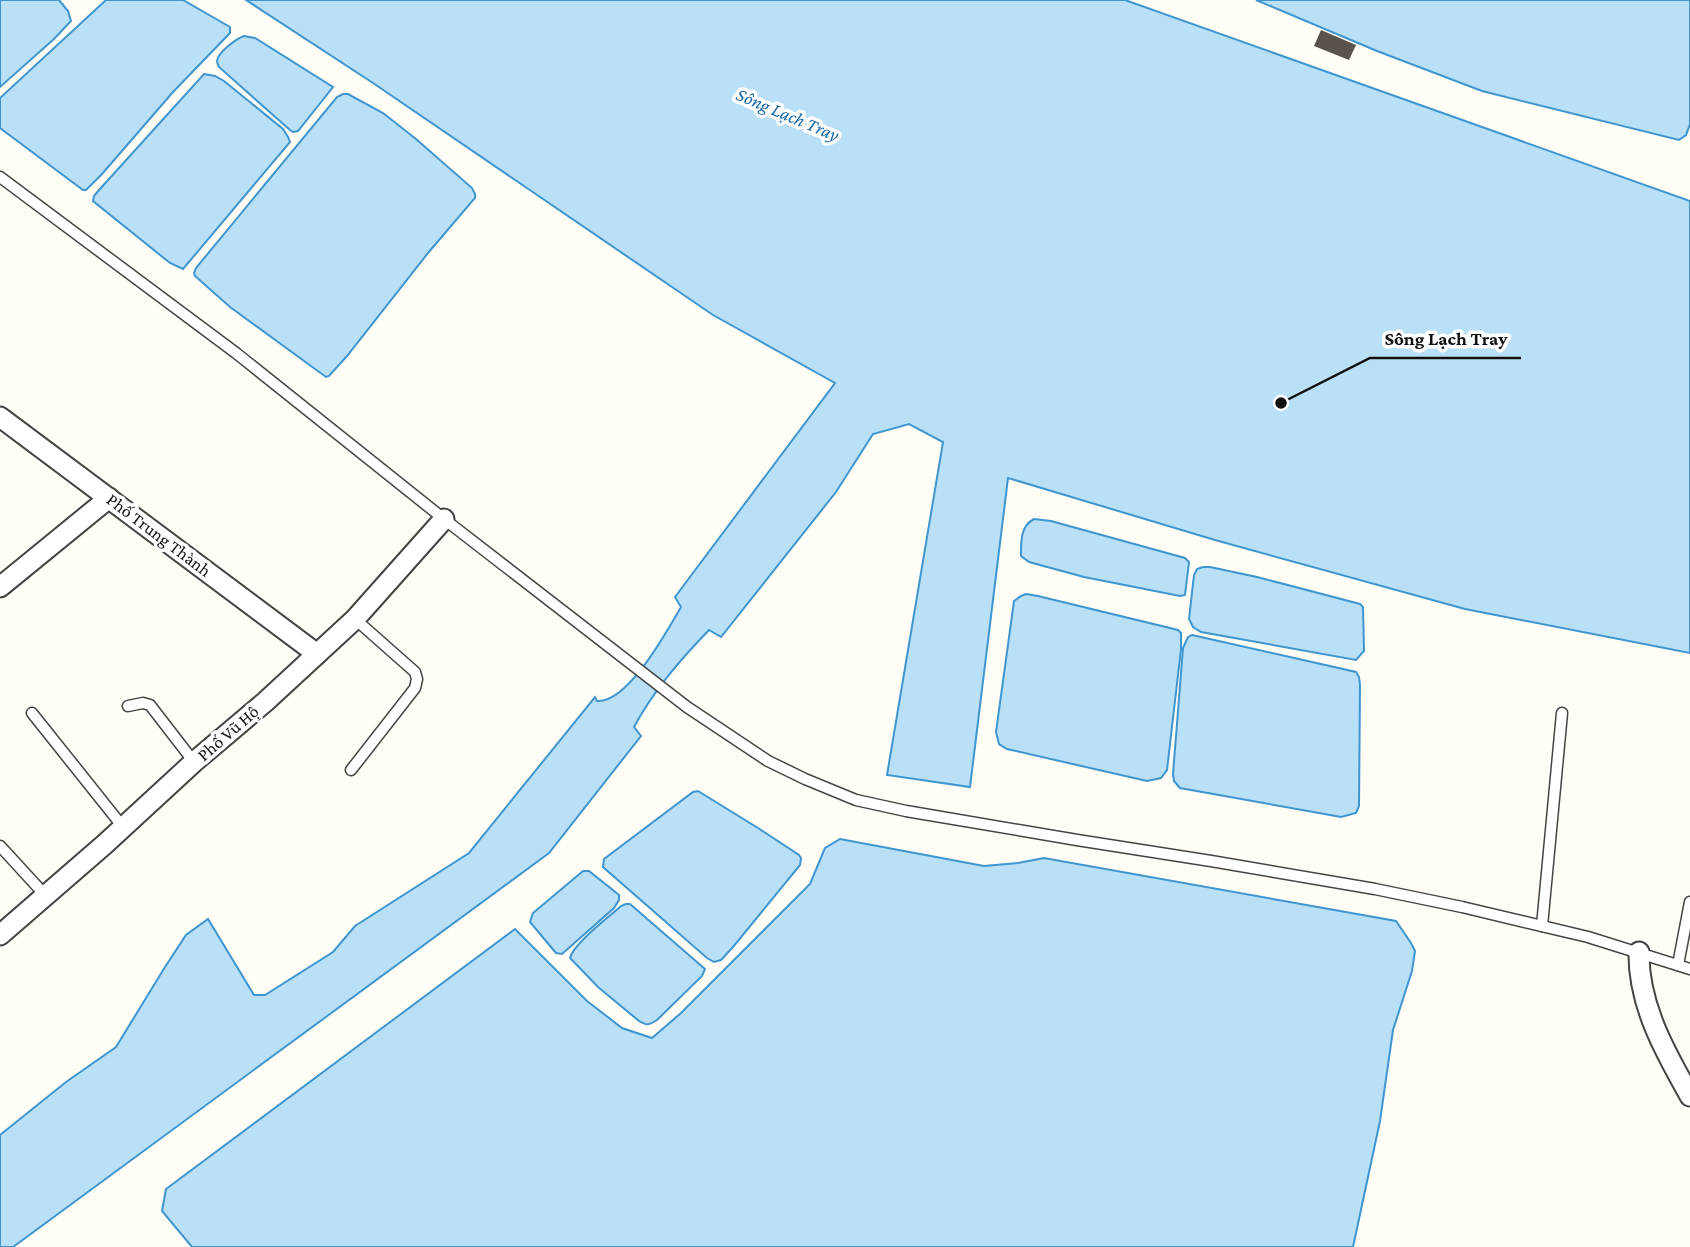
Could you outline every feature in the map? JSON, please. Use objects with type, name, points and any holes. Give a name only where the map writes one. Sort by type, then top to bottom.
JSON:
[{"type":"street","name":"Phố Trung Thành","points":[[0,417],[109,498],[323,648]]},
{"type":"street","points":[[0,587],[109,498]]},
{"type":"street","name":"Phố Vũ Hộ","points":[[0,935],[354,620],[444,519]]},
{"type":"street","points":[[1639,952],[1639,970],[1645,1001],[1667,1055],[1690,1096]]},
{"type":"lane","points":[[0,177],[225,345],[687,707],[768,761],[806,779],[856,800],[906,811],[1375,889],[1542,926],[1690,969]]},
{"type":"lane","points":[[351,770],[415,688],[417,679],[415,672],[354,620]]},
{"type":"lane","points":[[128,706],[143,703],[150,705],[194,762]]},
{"type":"lane","points":[[32,713],[123,827]]},
{"type":"lane","points":[[1542,926],[1562,713]]},
{"type":"lane","points":[[0,846],[45,895]]},
{"type":"lane","points":[[1678,965],[1690,902]]},
{"type":"water","points":[[0,0],[59,0],[68,11],[71,21],[0,87]]},
{"type":"water","points":[[106,0],[183,0],[230,27],[230,33],[173,92],[102,174],[83,190],[0,128],[0,98]]},
{"type":"water","name":"Sông Lạch Tray","points":[[246,0],[1125,0],[1690,201],[1690,653],[1465,609],[1215,540],[1008,478],[970,787],[887,775],[943,442],[909,424],[873,434],[836,492],[721,637],[709,630],[668,676],[634,727],[641,736],[549,853],[13,1247],[0,1247],[0,1135],[66,1082],[116,1047],[186,935],[208,919],[254,995],[265,995],[333,952],[355,926],[469,853],[595,697],[597,701],[609,699],[621,691],[645,664],[681,607],[675,597],[835,383],[713,315],[373,83]]},
{"type":"water","points":[[1256,0],[1690,0],[1690,124],[1686,135],[1679,140],[1482,91],[1377,51]]},
{"type":"water","points":[[244,36],[255,38],[333,87],[298,131],[290,130],[219,67],[218,57]]},
{"type":"water","points":[[204,74],[224,81],[283,129],[290,142],[183,269],[170,263],[93,201],[99,190]]},
{"type":"water","points":[[348,94],[383,113],[416,139],[472,188],[475,198],[347,356],[326,377],[230,307],[194,273],[337,97]]},
{"type":"water","points":[[1034,519],[1051,521],[1185,558],[1189,562],[1185,595],[1084,577],[1029,562],[1021,556],[1021,540],[1026,526]]},
{"type":"water","points":[[1203,567],[1257,577],[1360,604],[1363,607],[1364,651],[1356,660],[1201,632],[1193,627],[1189,619],[1194,575],[1197,569]]},
{"type":"water","points":[[1026,594],[1178,630],[1181,633],[1167,770],[1161,778],[1147,781],[1007,749],[999,744],[996,732],[1014,601]]},
{"type":"water","points":[[1192,635],[1356,672],[1360,685],[1359,806],[1356,813],[1341,817],[1180,788],[1174,781],[1173,774],[1183,648],[1188,637]]},
{"type":"water","points":[[698,791],[801,858],[800,865],[733,947],[721,960],[714,962],[603,867],[604,859],[693,792]]},
{"type":"water","points":[[840,839],[984,866],[1044,858],[1396,921],[1415,951],[1412,971],[1393,1030],[1380,1121],[1353,1247],[192,1247],[162,1211],[166,1189],[515,929],[587,1001],[622,1028],[652,1038],[681,1013],[810,884],[825,848]]},
{"type":"water","points":[[583,871],[589,871],[619,895],[619,900],[614,908],[562,954],[556,953],[530,922],[533,913]]},
{"type":"water","points":[[626,904],[630,904],[705,969],[702,976],[657,1020],[648,1024],[639,1021],[598,987],[570,958],[584,938]]},
{"type":"building","points":[[1321,30],[1356,45],[1349,60],[1314,46]]},
{"type":"place","name":"Sông Lạch Tray","points":[[1281,403]]}]
